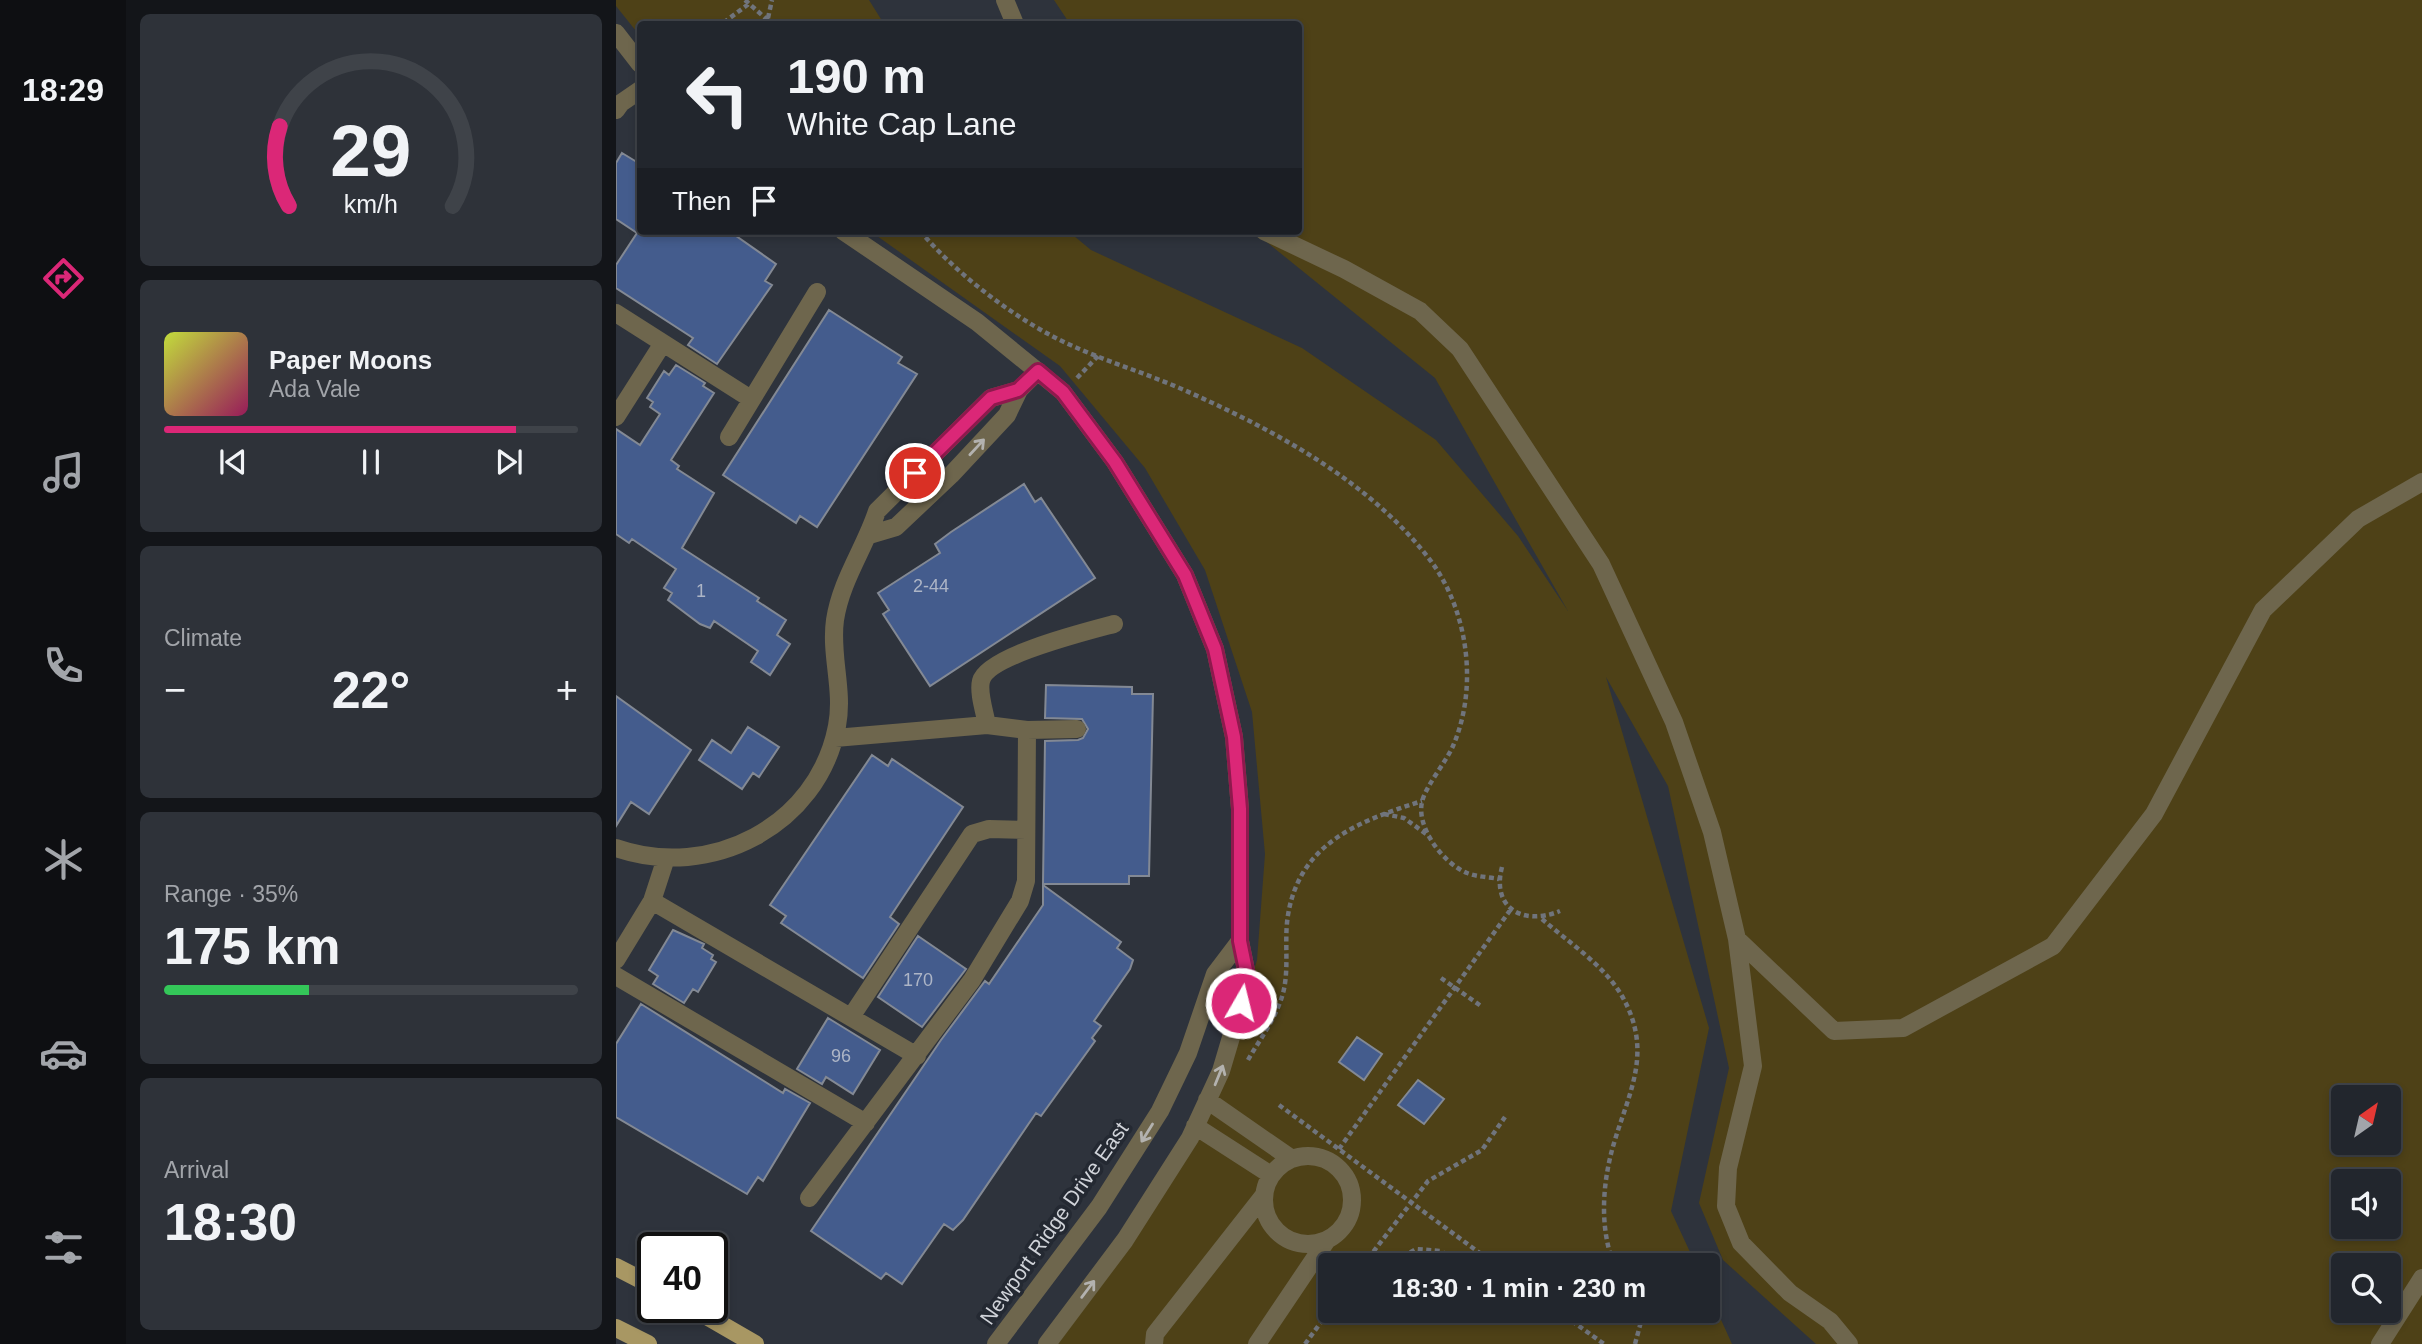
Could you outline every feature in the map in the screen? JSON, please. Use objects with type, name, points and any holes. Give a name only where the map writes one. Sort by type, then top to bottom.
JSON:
[{"type":"main road","points":[[616,1267],[637,1278]]},
{"type":"main road","points":[[719,1323],[755,1344]]},
{"type":"main road","points":[[616,1328],[648,1344]]},
{"type":"street","points":[[1005,0],[1014,21]]},
{"type":"street","points":[[616,33],[637,60]]},
{"type":"street","points":[[618,106],[637,92]]},
{"type":"street","points":[[849,235],[977,322],[1063,392],[1115,462],[1185,575],[1215,649],[1235,749],[1240,809],[1240,941],[1248,980],[1221,1071],[1195,1126],[1125,1240],[1047,1344]]},
{"type":"street","points":[[1273,235],[1344,268],[1420,311],[1467,361],[1606,576],[1674,722],[1712,832],[1737,939],[1753,1066],[1728,1168],[1726,1206],[1741,1242],[1790,1293],[1830,1321],[1849,1344]]},
{"type":"street","points":[[729,437],[817,292]]},
{"type":"street","points":[[616,313],[751,399]]},
{"type":"street","points":[[616,417],[663,343]]},
{"type":"street","points":[[869,535],[896,527],[951,475],[1007,415],[1018,390],[1038,371]]},
{"type":"street","points":[[616,848],[666,858],[715,854],[763,834],[790,812],[813,785],[835,738],[839,697],[835,621],[842,587],[869,535],[877,511],[991,398],[1018,390]]},
{"type":"street","points":[[1737,939],[1834,1031],[1903,1028],[2053,946],[2154,814],[2263,610],[2358,519],[2422,482]]},
{"type":"street","points":[[986,725],[980,682],[987,671],[1037,646],[1114,624]]},
{"type":"street","points":[[835,738],[986,725],[1027,730],[1077,729]]},
{"type":"street","points":[[809,1198],[972,980],[1020,901],[1026,881],[1027,730]]},
{"type":"street","points":[[851,1017],[972,834],[989,829],[1026,830]]},
{"type":"street","points":[[616,960],[652,901],[666,858]]},
{"type":"street","points":[[652,901],[917,1056]]},
{"type":"street","name":"Newport Ridge Drive East","points":[[996,1344],[1099,1207],[1160,1111],[1188,1053],[1215,974],[1240,941]]},
{"type":"street","points":[[616,976],[866,1123]]},
{"type":"street","points":[[1208,1100],[1292,1159]]},
{"type":"street","points":[[1195,1126],[1271,1175]]},
{"type":"street","points":[[1154,1344],[1155,1334],[1264,1195],[1271,1175],[1292,1159],[1309,1156],[1325,1159],[1339,1168],[1349,1183],[1352,1199],[1350,1216],[1340,1230],[1327,1240],[1257,1344]]},
{"type":"street","points":[[1264,1195],[1266,1213],[1275,1230],[1290,1241],[1309,1244],[1327,1240]]},
{"type":"street","points":[[2380,1344],[2422,1278]]},
{"type":"path","points":[[768,18],[772,0]]},
{"type":"path","points":[[725,21],[748,2],[770,21]]},
{"type":"path","points":[[924,235],[949,261],[1052,336],[1184,390],[1330,468],[1409,534],[1429,558],[1457,612],[1466,657],[1467,687],[1455,742],[1422,801],[1429,836]]},
{"type":"path","points":[[1063,392],[1098,356]]},
{"type":"path","points":[[1383,814],[1404,818],[1429,836],[1454,866],[1468,874],[1499,879]]},
{"type":"path","points":[[1502,867],[1499,879],[1502,894],[1511,909],[1527,918],[1542,919],[1560,911]]},
{"type":"path","points":[[1339,1149],[1511,909]]},
{"type":"path","points":[[1542,919],[1606,976],[1622,996],[1632,1021],[1636,1041],[1635,1079],[1612,1149],[1605,1206],[1605,1242],[1609,1253]]},
{"type":"path","points":[[1441,978],[1481,1006]]},
{"type":"path","points":[[1279,1105],[1479,1253]]},
{"type":"path","points":[[1372,1253],[1427,1181],[1482,1150],[1504,1117]]},
{"type":"path","points":[[1409,1253],[1416,1249],[1444,1253]]},
{"type":"path","points":[[1305,1344],[1320,1323]]},
{"type":"path","points":[[1575,1323],[1604,1344]]},
{"type":"path","points":[[1635,1344],[1641,1323]]},
{"type":"shaded area","points":[[616,0],[869,0],[882,21],[637,21],[637,32],[616,6]]},
{"type":"shaded area","points":[[1054,0],[2422,0],[2422,1344],[1816,1344],[1723,1260],[1699,1203],[1729,1068],[1668,786],[1606,677],[1709,1028],[1671,1211],[1690,1253],[1318,1253],[1318,1323],[1720,1323],[1720,1318],[1732,1344],[1058,1344],[1216,1098],[1257,960],[1265,854],[1252,712],[1205,570],[1145,468],[1060,366],[876,235],[1073,235],[1091,250],[1302,348],[1436,440],[1518,536],[1568,611],[1435,378],[1258,235],[1302,235],[1302,21],[1068,21]]},
{"type":"building","points":[[622,153],[637,162],[637,233],[616,219],[616,163]]},
{"type":"building","points":[[637,233],[735,235],[776,264],[765,281],[772,285],[717,364],[688,345],[693,338],[616,288],[616,265]]},
{"type":"building","points":[[829,310],[902,357],[898,363],[917,374],[817,527],[800,516],[796,523],[723,475]]},
{"type":"building","points":[[676,365],[705,383],[703,386],[714,393],[671,460],[679,466],[677,469],[714,493],[682,548],[759,598],[757,601],[786,620],[777,635],[790,644],[770,675],[751,662],[758,651],[714,621],[710,628],[700,624],[668,600],[672,593],[664,588],[676,569],[632,539],[629,543],[616,534],[616,429],[640,445],[660,414],[650,407],[653,402],[647,398],[664,371],[669,375]]},
{"type":"building","points":[[1024,484],[1035,502],[1041,498],[1095,578],[930,686],[883,614],[889,610],[878,593],[940,553],[935,544],[951,532]]},
{"type":"building","points":[[1046,685],[1132,687],[1132,694],[1153,694],[1149,876],[1129,876],[1129,884],[1043,884],[1045,741],[1078,740],[1083,738],[1088,729],[1082,719],[1045,718]]},
{"type":"building","points":[[616,696],[691,750],[649,814],[631,802],[616,826]]},
{"type":"building","points":[[748,727],[779,747],[759,777],[753,773],[742,789],[699,760],[712,740],[731,753]]},
{"type":"building","points":[[872,755],[888,766],[892,759],[963,807],[890,917],[899,924],[863,978],[781,923],[786,916],[770,905]]},
{"type":"building","points":[[1043,885],[1121,942],[1117,948],[1133,960],[1130,969],[1094,1021],[1101,1026],[1092,1038],[1095,1041],[1041,1116],[1036,1113],[963,1220],[953,1230],[944,1224],[902,1284],[886,1273],[881,1279],[811,1231],[941,1040],[985,981],[989,984],[1043,905]]},
{"type":"building","points":[[673,930],[704,944],[702,948],[713,955],[711,959],[716,962],[698,992],[693,989],[684,1003],[653,984],[658,976],[649,970]]},
{"type":"building","points":[[918,936],[966,969],[922,1027],[878,997]]},
{"type":"building","points":[[641,1004],[783,1093],[785,1089],[810,1103],[763,1181],[758,1177],[747,1194],[616,1117],[616,1044]]},
{"type":"building","points":[[828,1018],[880,1050],[853,1094],[826,1077],[822,1084],[797,1069]]},
{"type":"building","points":[[1357,1037],[1382,1054],[1364,1080],[1339,1062]]},
{"type":"building","points":[[1418,1080],[1444,1099],[1424,1124],[1398,1105]]},
{"type":"route","points":[[915,473],[991,398],[1018,390],[1038,371],[1063,392],[1115,462],[1185,575],[1215,649],[1234,737],[1240,809],[1240,941],[1248,980],[1241,1003]]}]
